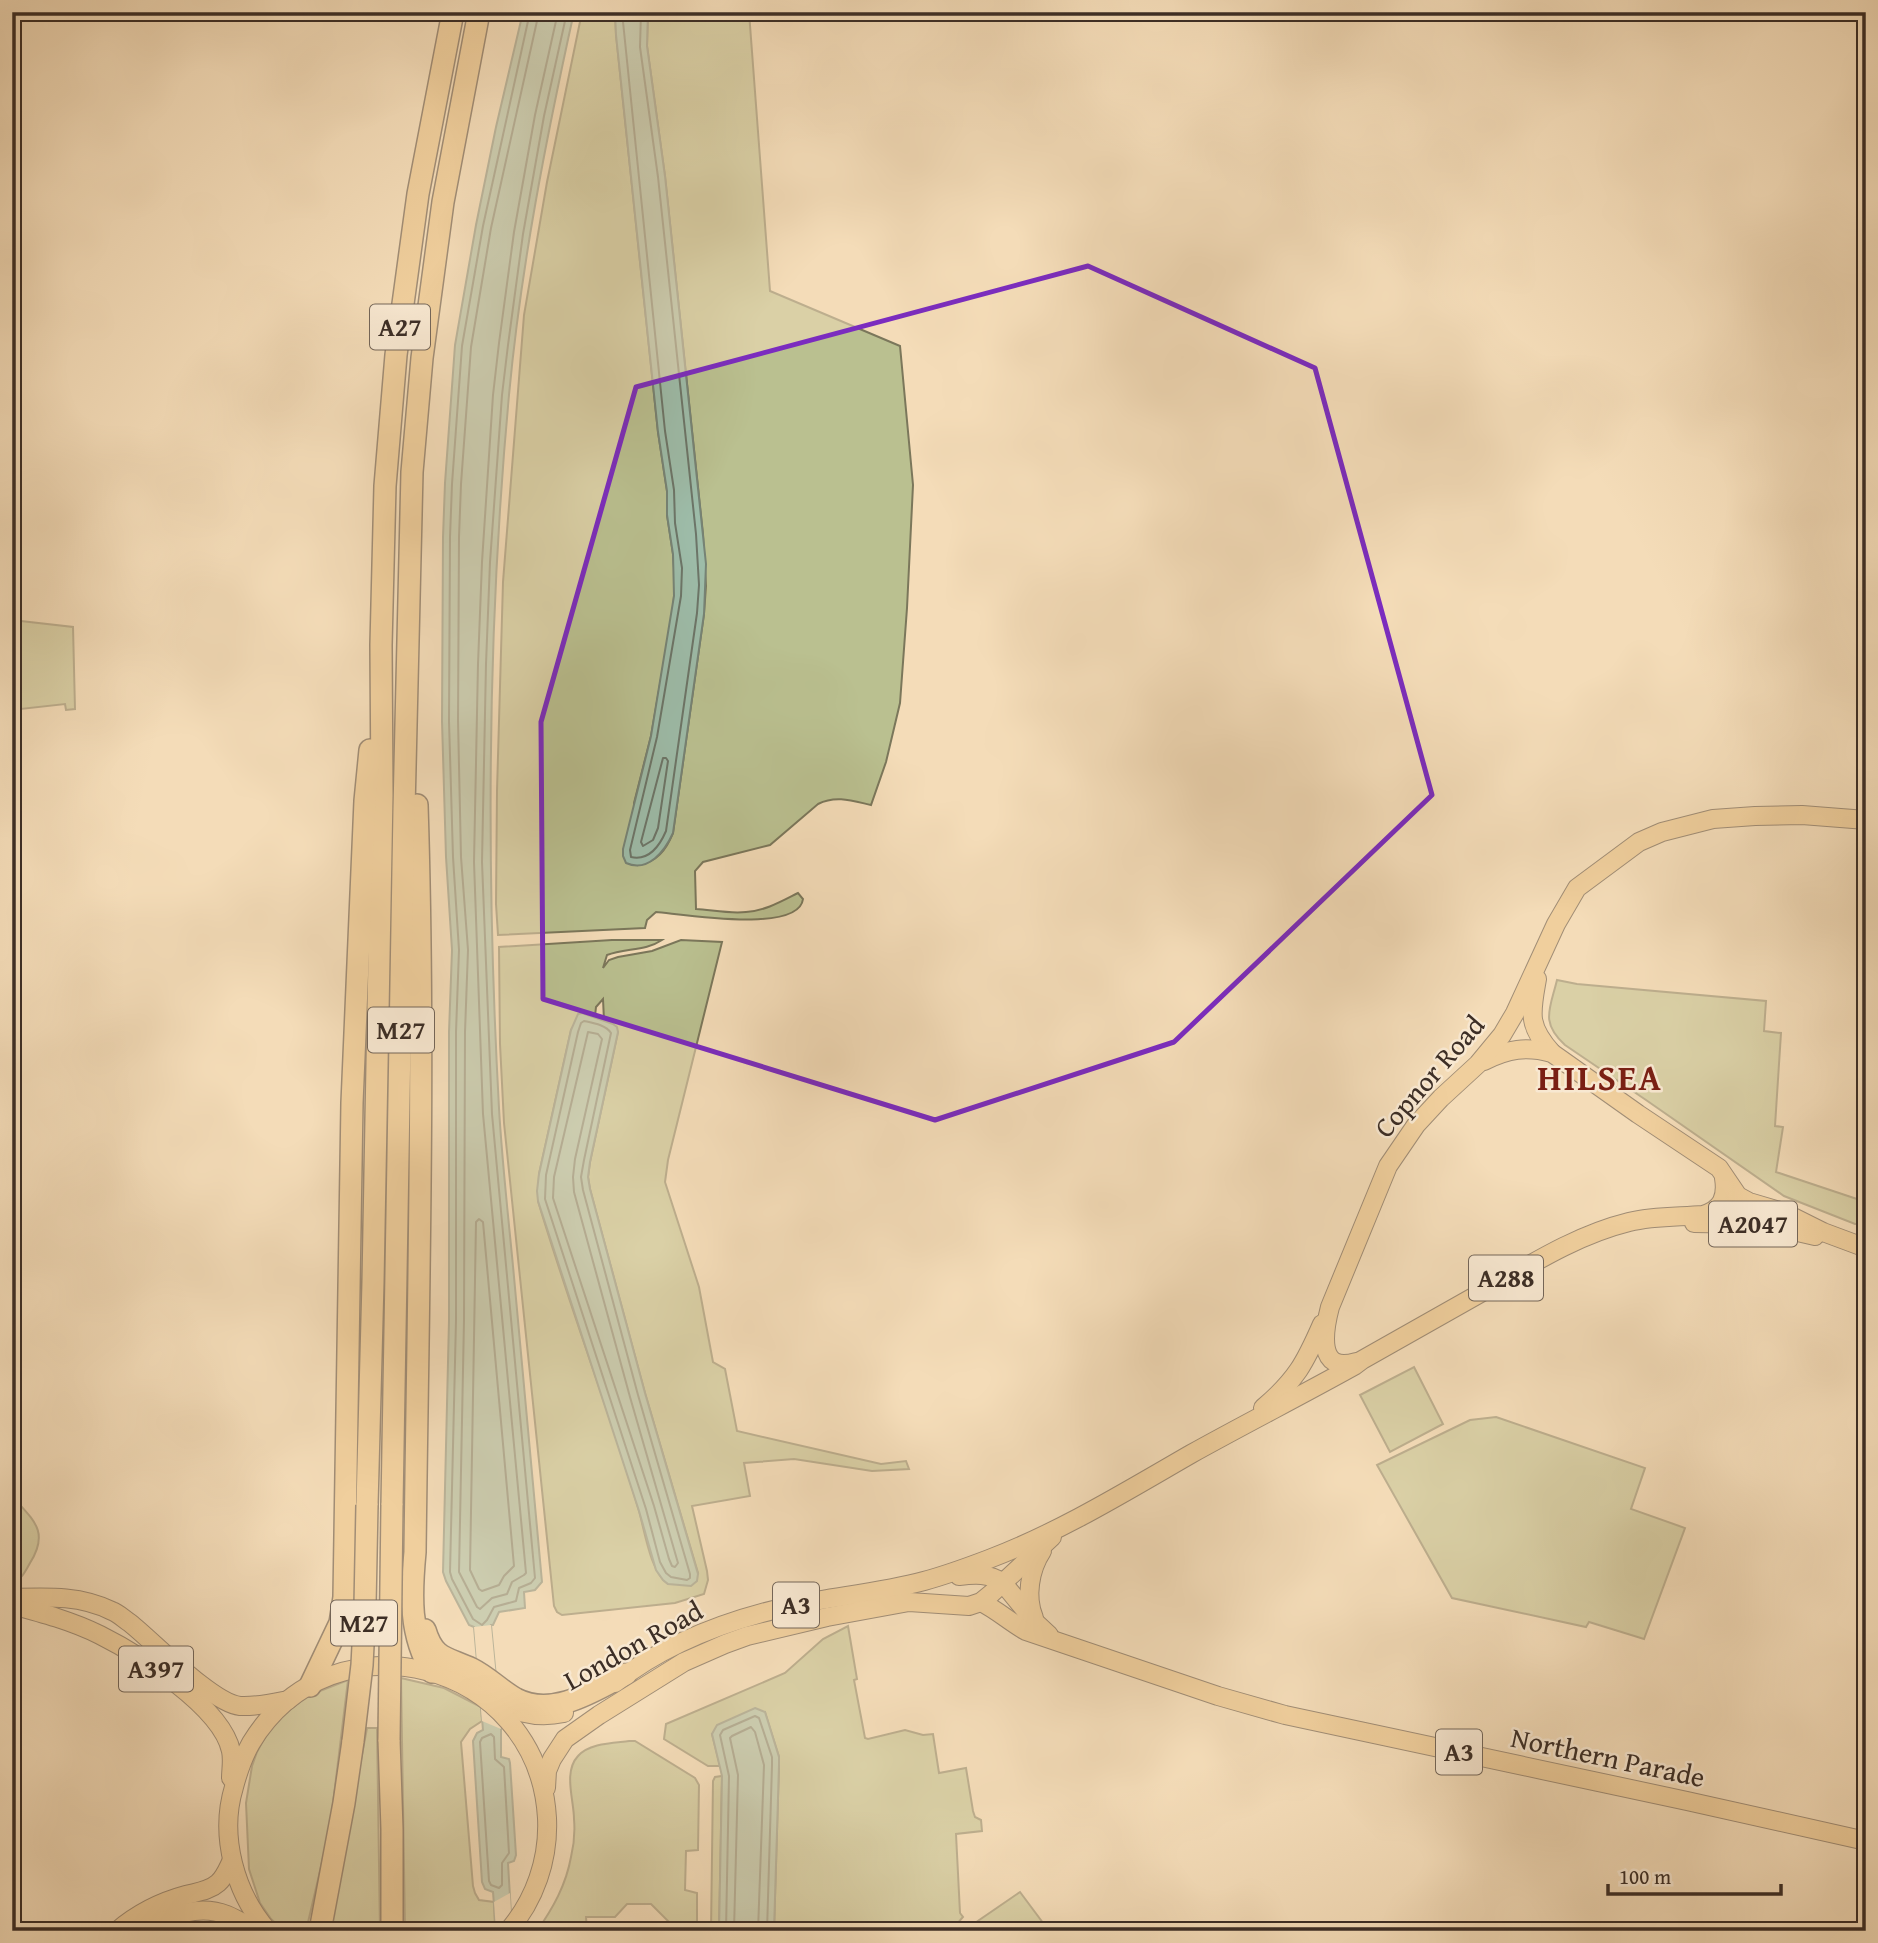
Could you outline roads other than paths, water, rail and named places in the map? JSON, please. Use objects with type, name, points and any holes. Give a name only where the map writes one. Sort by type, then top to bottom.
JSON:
[{"type":"highway","name":"A27","points":[[381,645],[385,486],[396,355],[418,194],[453,12]]},
{"type":"highway","name":"A27","points":[[409,555],[412,472],[422,358],[443,201],[479,12]]},
{"type":"highway","name":"M27","points":[[392,1931],[389,1740],[409,555]]},
{"type":"highway","points":[[409,555],[419,851],[421,1018],[415,1552],[419,1603],[428,1639],[434,1651],[443,1658],[470,1668],[489,1679],[507,1705],[555,1704],[579,1698],[626,1674]]},
{"type":"highway","name":"M27","points":[[321,1925],[353,1741],[362,1665],[365,1606],[382,794],[381,645]]},
{"type":"highway","points":[[310,1686],[340,1623],[344,1597],[352,1103],[365,801],[381,645]]},
{"type":"highway","points":[[415,1552],[411,1590],[413,1618],[424,1659],[432,1672]]},
{"type":"main road","name":"Copnor Road","points":[[1362,1360],[1342,1365],[1334,1362],[1328,1355],[1325,1336],[1330,1307],[1388,1166],[1416,1125],[1478,1064],[1502,1035],[1556,924],[1577,888],[1640,842],[1662,832],[1713,820],[1802,815],[1866,820]]},
{"type":"main road","name":"Copnor Road","points":[[1542,955],[1532,1019],[1537,1034],[1552,1053]]},
{"type":"main road","points":[[1478,1064],[1517,1049],[1539,1049],[1552,1053],[1719,1168],[1724,1178]]},
{"type":"main road","name":"A288","points":[[1362,1360],[1517,1272],[1596,1232],[1622,1224],[1659,1218],[1703,1215],[1716,1209],[1722,1204],[1724,1197],[1724,1178]]},
{"type":"main road","name":"A2047","points":[[1724,1178],[1738,1196],[1749,1202],[1783,1212],[1866,1248]]},
{"type":"main road","name":"A2047","points":[[1659,1218],[1678,1222],[1772,1226],[1846,1241]]},
{"type":"main road","name":"London Road","points":[[1232,1431],[1260,1411],[1293,1380],[1330,1307]]},
{"type":"main road","name":"London Road","points":[[626,1674],[713,1627],[741,1618],[923,1581],[983,1561],[1062,1527],[1232,1431],[1282,1407],[1362,1360]]},
{"type":"main road","name":"London Road","points":[[546,1801],[547,1772],[565,1740],[662,1675],[705,1652],[768,1631],[889,1605],[921,1602],[969,1606],[981,1602],[1062,1527]]},
{"type":"main road","name":"London Road","points":[[1042,1629],[1033,1616],[1030,1605],[1034,1564],[1062,1527]]},
{"type":"main road","name":"A3","points":[[923,1581],[978,1575],[996,1578],[1028,1615],[1057,1642]]},
{"type":"main road","name":"A397","points":[[12,1598],[49,1596],[80,1600],[114,1611],[225,1702],[251,1706],[289,1700]]},
{"type":"main road","name":"A3","points":[[981,1602],[1026,1631],[1057,1642]]},
{"type":"main road","name":"A397","points":[[12,1605],[51,1615],[99,1634],[148,1664],[197,1702],[212,1716],[232,1752],[231,1796]]},
{"type":"main road","name":"Northern Parade","points":[[1057,1642],[1275,1713],[1866,1841]]},
{"type":"main road","points":[[268,1931],[248,1902],[236,1873],[228,1827],[231,1796],[240,1765],[250,1744],[262,1727],[289,1700],[310,1686],[337,1674],[373,1666],[403,1666],[452,1679],[507,1705],[539,1774],[546,1801],[548,1833],[543,1864],[535,1889],[508,1931]]},
{"type":"main road","points":[[146,1931],[216,1885],[232,1860]]},
{"type":"main road","points":[[117,1931],[132,1917],[153,1906],[187,1903],[207,1911],[226,1914],[257,1931]]},
{"type":"water","points":[[523,12],[574,12],[544,155],[520,299],[509,395],[496,573],[491,841],[499,1108],[542,1582],[535,1590],[524,1592],[525,1608],[499,1612],[491,1625],[501,1729],[501,1757],[509,1759],[510,1763],[516,1855],[514,1861],[508,1863],[512,1931],[496,1931],[493,1892],[485,1889],[482,1882],[473,1741],[477,1733],[483,1730],[474,1627],[469,1625],[443,1572],[449,1320],[449,1032],[452,950],[442,721],[443,537],[455,345],[496,127]]},
{"type":"water","points":[[615,12],[648,12],[647,46],[665,176],[706,564],[704,614],[673,833],[655,859],[642,865],[626,863],[623,849],[651,736],[674,596],[673,554]]},
{"type":"water","points":[[578,1014],[613,1024],[618,1032],[588,1177],[645,1393],[698,1574],[697,1581],[691,1586],[668,1584],[656,1570],[538,1201],[539,1174],[571,1030]]},
{"type":"water","points":[[755,1708],[765,1712],[779,1757],[774,1931],[719,1931],[722,1776],[712,1734],[717,1725]]},
{"type":"district","name":"HILSEA","points":[[1600,1078]]}]
